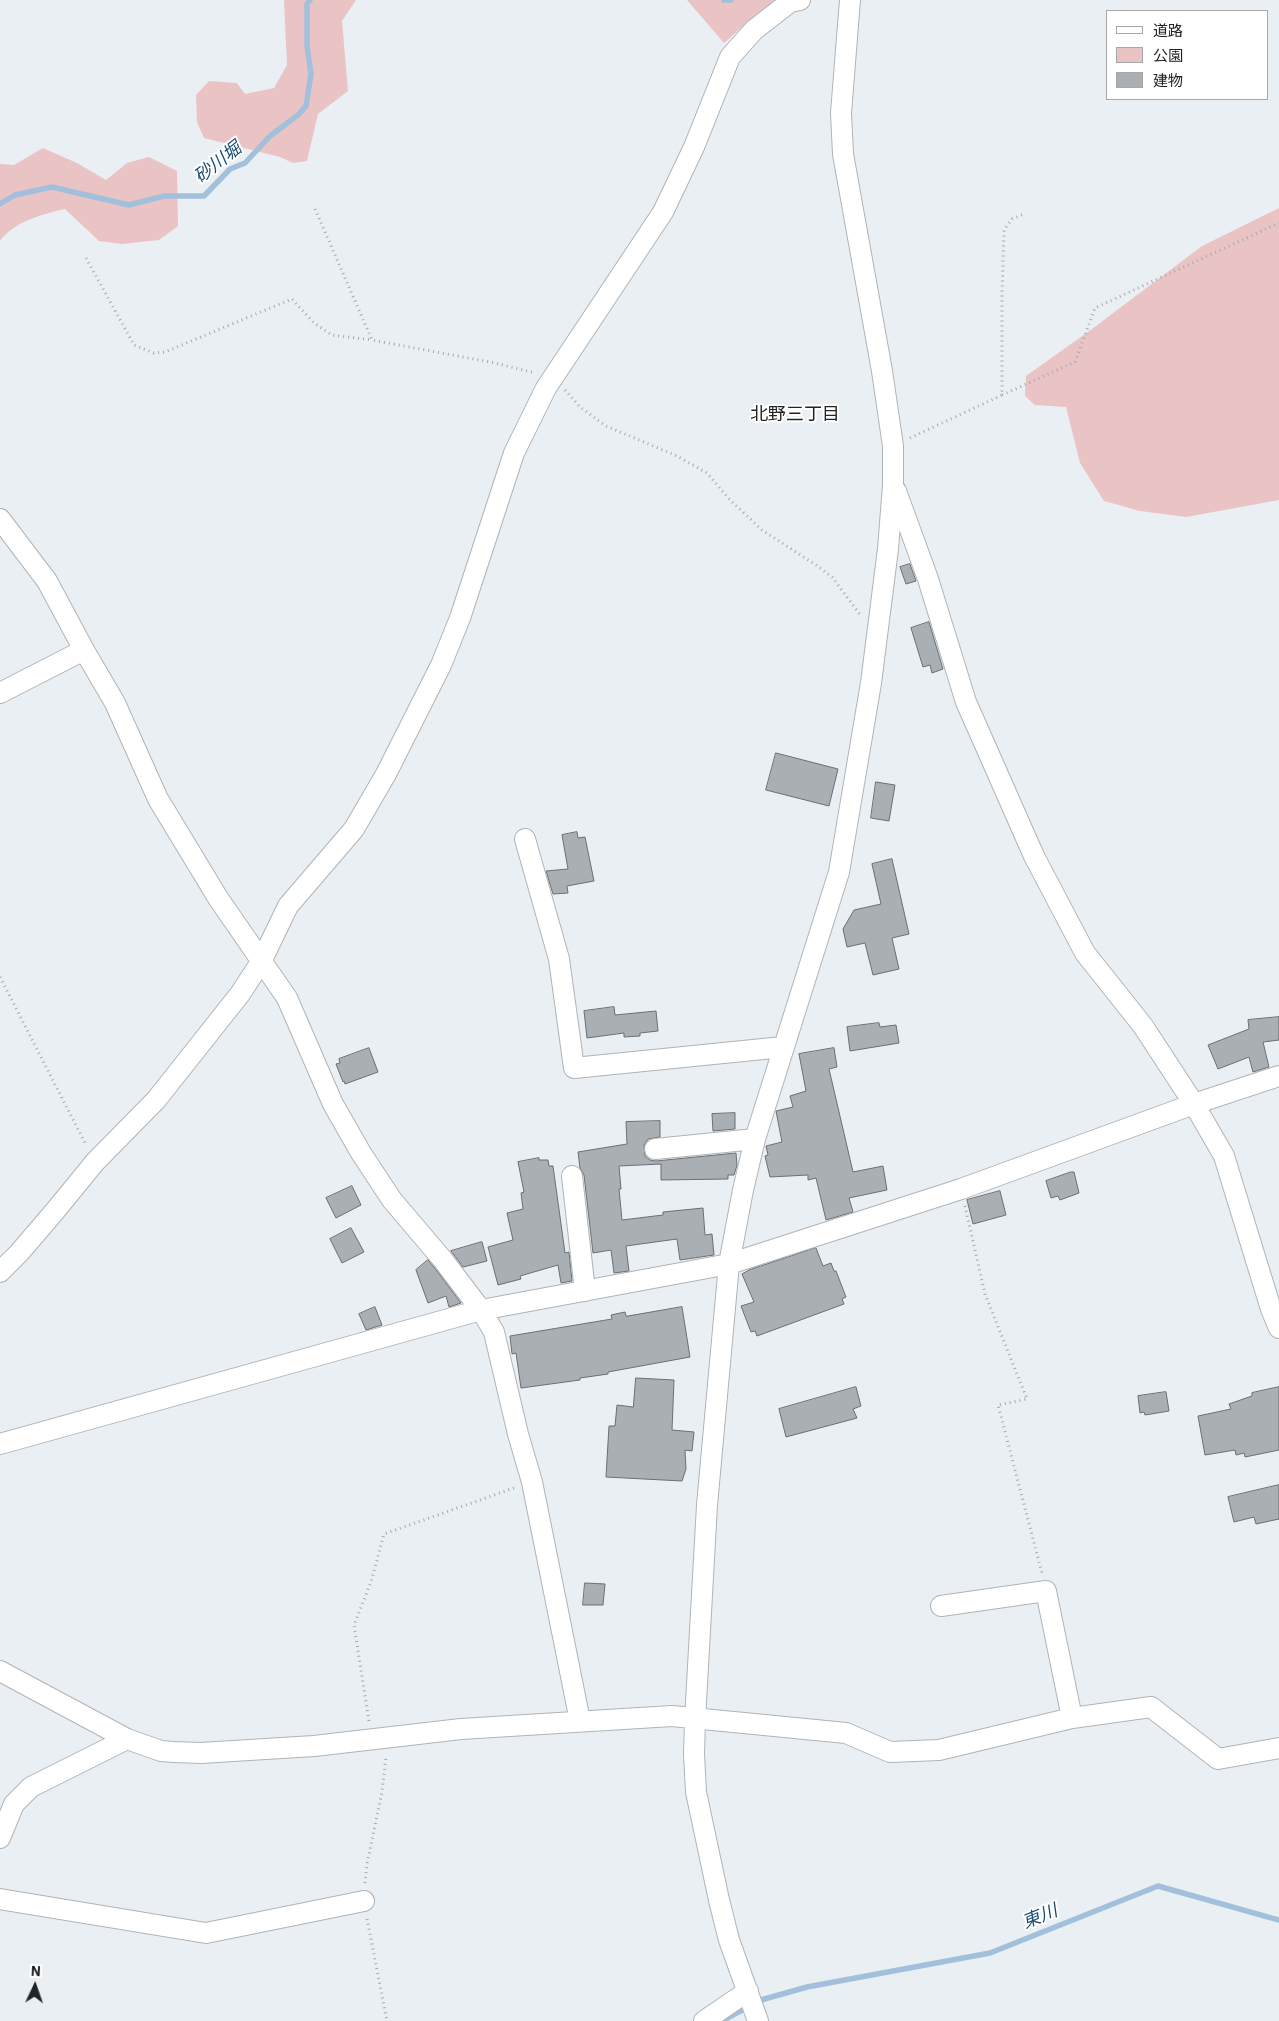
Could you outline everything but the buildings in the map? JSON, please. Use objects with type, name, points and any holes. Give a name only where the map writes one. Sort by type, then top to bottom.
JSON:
[{"type":"street","points":[[0,1272],[49,1218],[95,1162],[156,1100],[240,994],[261,962],[288,906],[354,829],[386,774],[441,665],[460,618],[514,453],[553,378],[663,212],[694,147],[730,57],[754,30],[790,2],[800,0]]},
{"type":"street","points":[[757,2018],[727,1932],[696,1792],[694,1720],[707,1505],[729,1264],[755,1139],[839,872],[877,636],[888,549],[893,485],[893,446],[882,371],[843,154],[840,113],[850,0]]},
{"type":"street","points":[[893,485],[928,579],[966,702],[1034,856],[1086,953],[1143,1026],[1194,1104],[1224,1156],[1271,1309],[1279,1328]]},
{"type":"street","points":[[0,520],[47,581],[115,703],[158,798],[218,898],[287,998],[333,1104],[361,1153],[392,1200],[443,1260],[481,1310],[494,1332],[518,1434],[532,1482],[580,1720]]},
{"type":"street","points":[[0,693],[84,650]]},
{"type":"street","points":[[525,839],[559,959],[574,1068],[783,1047]]},
{"type":"street","points":[[0,1444],[481,1310],[729,1264],[961,1189],[1194,1104],[1279,1076]]},
{"type":"street","points":[[655,1149],[755,1139]]},
{"type":"street","points":[[572,1176],[585,1290]]},
{"type":"street","points":[[941,1606],[1046,1591],[1072,1718]]},
{"type":"street","points":[[0,1671],[127,1739],[161,1751],[201,1753],[314,1746],[461,1729],[580,1720],[672,1716],[694,1720],[846,1733],[890,1752],[917,1752],[938,1750],[1072,1718],[1151,1707],[1218,1759],[1279,1748]]},
{"type":"street","points":[[0,1838],[14,1804],[31,1787],[127,1739]]},
{"type":"street","points":[[0,1899],[206,1933],[364,1902]]},
{"type":"street","points":[[704,2021],[748,1993]]},
{"type":"path","points":[[315,209],[372,340]]},
{"type":"path","points":[[1002,395],[1004,230],[1012,219],[1024,214]]},
{"type":"path","points":[[893,446],[1075,362],[1095,308],[1279,223]]},
{"type":"path","points":[[86,258],[134,345],[154,353],[165,352],[292,299],[314,323],[332,335],[372,340],[495,363],[553,378],[580,407],[606,426],[677,456],[707,474],[730,500],[762,530],[832,577],[877,636]]},
{"type":"path","points":[[0,976],[95,1162]]},
{"type":"path","points":[[961,1189],[985,1294],[1027,1399],[998,1405],[1046,1591]]},
{"type":"path","points":[[387,2021],[364,1902],[367,1864],[382,1792],[380,1739],[354,1625],[371,1582],[384,1534],[532,1482]]},
{"type":"green space","points":[[284,0],[356,0],[342,21],[348,91],[318,114],[307,161],[293,163],[280,157],[204,138],[197,122],[196,95],[209,81],[237,83],[245,94],[274,88],[287,65]]},
{"type":"green space","points":[[687,0],[792,0],[759,12],[724,43]]},
{"type":"green space","points":[[43,148],[77,163],[106,180],[127,163],[149,157],[177,171],[178,226],[159,240],[122,244],[99,241],[65,209],[38,216],[20,224],[0,241],[0,164],[14,165]]},
{"type":"green space","points":[[1279,208],[1279,500],[1186,517],[1140,511],[1104,501],[1080,463],[1066,407],[1035,405],[1025,396],[1026,376],[1202,246]]},
{"type":"waterway","name":"砂川堀","points":[[0,204],[15,195],[52,187],[129,205],[164,196],[204,196],[230,169],[245,163],[270,136],[298,115],[306,106],[311,74],[307,46],[307,4],[310,0]]},
{"type":"waterway","name":"砂川堀","points":[[724,0],[731,0]]},
{"type":"waterway","name":"東川","points":[[722,2021],[761,2000],[807,1987],[990,1953],[1158,1886],[1279,1920]]},
{"type":"district","name":"北野三丁目","points":[[795,415]]}]
